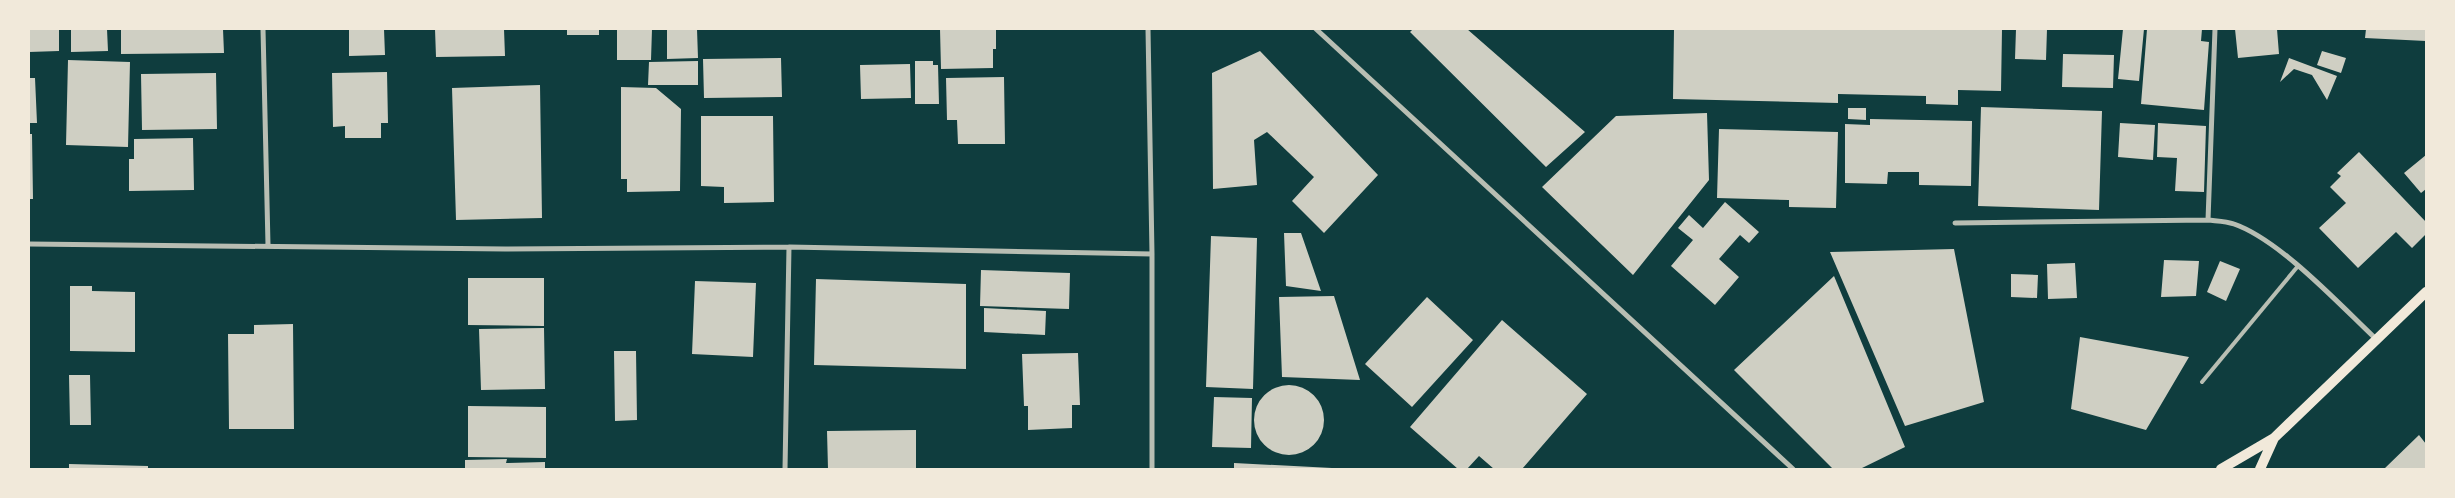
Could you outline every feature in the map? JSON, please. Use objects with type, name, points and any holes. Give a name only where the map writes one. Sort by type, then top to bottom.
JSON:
[{"type":"main road","points":[[2221,469],[2274,438],[2426,292]]},
{"type":"main road","points":[[2260,469],[2274,438]]},
{"type":"street","points":[[263,29],[268,245]]},
{"type":"street","points":[[1148,29],[1152,254],[1152,469]]},
{"type":"street","points":[[1316,29],[1793,469]]},
{"type":"street","points":[[2208,220],[2215,29]]},
{"type":"street","points":[[1955,223],[2208,220],[2234,224],[2261,239],[2298,266],[2376,339]]},
{"type":"street","points":[[29,244],[268,245],[505,249],[789,246],[1152,254]]},
{"type":"street","points":[[785,469],[789,246]]},
{"type":"lane","points":[[2202,382],[2298,266]]},
{"type":"building","points":[[29,29],[59,29],[59,51],[29,52]]},
{"type":"building","points":[[71,29],[107,29],[108,51],[71,52]]},
{"type":"building","points":[[121,29],[223,29],[224,53],[121,54]]},
{"type":"building","points":[[349,29],[384,29],[385,55],[349,56]]},
{"type":"building","points":[[435,29],[504,29],[505,56],[436,57]]},
{"type":"building","points":[[567,29],[599,29],[599,35],[567,35]]},
{"type":"building","points":[[617,29],[652,29],[651,60],[617,60]]},
{"type":"building","points":[[667,29],[697,29],[698,58],[667,59]]},
{"type":"building","points":[[940,29],[996,29],[996,49],[993,49],[993,68],[941,69]]},
{"type":"building","points":[[1413,29],[1467,29],[1585,132],[1546,167],[1410,32]]},
{"type":"building","points":[[1674,29],[2002,29],[2001,91],[1958,90],[1958,105],[1926,104],[1926,96],[1838,94],[1838,103],[1673,99]]},
{"type":"building","points":[[2016,29],[2047,29],[2046,60],[2015,59]]},
{"type":"building","points":[[2123,29],[2144,29],[2139,81],[2118,79]]},
{"type":"building","points":[[2147,29],[2202,29],[2201,41],[2209,42],[2204,110],[2141,104]]},
{"type":"building","points":[[2235,29],[2277,29],[2279,54],[2238,58]]},
{"type":"building","points":[[2366,29],[2426,29],[2426,41],[2365,38]]},
{"type":"building","points":[[1260,51],[1378,175],[1324,233],[1292,201],[1314,177],[1267,132],[1254,140],[1257,185],[1213,189],[1212,73]]},
{"type":"building","points":[[2322,51],[2346,58],[2341,73],[2317,65]]},
{"type":"building","points":[[2063,54],[2114,55],[2113,88],[2062,87]]},
{"type":"building","points":[[781,58],[782,97],[704,98],[703,59]]},
{"type":"building","points":[[2289,58],[2337,76],[2327,100],[2312,75],[2294,69],[2280,82]]},
{"type":"building","points":[[68,60],[130,62],[128,147],[66,145]]},
{"type":"building","points":[[698,61],[698,85],[648,85],[649,62]]},
{"type":"building","points":[[915,61],[933,61],[933,65],[938,65],[939,104],[915,104]]},
{"type":"building","points":[[910,64],[911,98],[861,99],[860,65]]},
{"type":"building","points":[[387,72],[388,123],[381,123],[381,138],[345,138],[345,126],[333,127],[332,73]]},
{"type":"building","points":[[216,73],[217,129],[142,130],[141,74]]},
{"type":"building","points":[[1004,77],[1005,144],[958,144],[957,120],[947,120],[946,78]]},
{"type":"building","points":[[29,78],[35,78],[37,123],[29,123]]},
{"type":"building","points":[[540,85],[542,218],[456,220],[452,88]]},
{"type":"building","points":[[621,87],[656,88],[681,109],[680,191],[627,192],[627,179],[621,179]]},
{"type":"building","points":[[1981,107],[2102,111],[2099,210],[1978,206]]},
{"type":"building","points":[[1848,108],[1866,108],[1866,120],[1848,119]]},
{"type":"building","points":[[1707,113],[1709,180],[1633,275],[1542,187],[1616,116]]},
{"type":"building","points":[[701,116],[773,116],[774,202],[724,203],[724,187],[701,186]]},
{"type":"building","points":[[1870,119],[1972,121],[1971,186],[1919,185],[1919,172],[1888,172],[1887,184],[1845,183],[1845,124],[1870,125]]},
{"type":"building","points":[[2120,123],[2155,125],[2153,160],[2118,157]]},
{"type":"building","points":[[2158,123],[2206,126],[2204,192],[2175,191],[2177,158],[2157,157]]},
{"type":"building","points":[[1719,129],[1838,132],[1836,208],[1789,207],[1789,200],[1717,198]]},
{"type":"building","points":[[29,134],[32,134],[33,199],[29,199]]},
{"type":"building","points":[[193,138],[194,190],[129,191],[129,159],[134,159],[134,139]]},
{"type":"building","points":[[2359,152],[2426,222],[2426,234],[2412,248],[2396,232],[2358,268],[2319,228],[2346,203],[2330,187],[2341,176],[2337,173]]},
{"type":"building","points":[[2426,155],[2426,189],[2421,193],[2404,173]]},
{"type":"building","points":[[1725,202],[1759,232],[1749,243],[1740,235],[1719,259],[1739,277],[1715,305],[1671,266],[1693,240],[1678,228],[1689,215],[1703,228]]},
{"type":"building","points":[[1284,233],[1301,233],[1321,291],[1286,286]]},
{"type":"building","points":[[1211,236],[1257,238],[1253,389],[1206,387]]},
{"type":"building","points":[[1954,249],[1984,402],[1905,426],[1830,252]]},
{"type":"building","points":[[2164,260],[2199,261],[2196,296],[2161,297]]},
{"type":"building","points":[[2220,261],[2240,269],[2226,301],[2207,292]]},
{"type":"building","points":[[2075,263],[2077,298],[2048,299],[2047,264]]},
{"type":"building","points":[[981,270],[1070,273],[1069,309],[980,306]]},
{"type":"building","points":[[2011,274],[2038,275],[2037,298],[2011,297]]},
{"type":"building","points":[[1834,276],[1905,447],[1860,469],[1833,469],[1734,370]]},
{"type":"building","points":[[468,278],[544,278],[544,326],[468,325]]},
{"type":"building","points":[[816,279],[966,284],[966,369],[814,365]]},
{"type":"building","points":[[695,281],[756,283],[753,357],[692,354]]},
{"type":"building","points":[[70,286],[92,286],[92,291],[135,292],[135,352],[70,351]]},
{"type":"building","points":[[1334,296],[1360,380],[1282,377],[1279,297]]},
{"type":"building","points":[[1427,297],[1473,340],[1412,407],[1365,364]]},
{"type":"building","points":[[984,308],[1046,311],[1045,335],[984,332]]},
{"type":"building","points":[[1502,320],[1587,394],[1522,469],[1494,469],[1479,456],[1467,469],[1458,469],[1410,427]]},
{"type":"building","points":[[293,324],[294,429],[229,429],[228,334],[254,334],[254,325]]},
{"type":"building","points":[[544,328],[545,389],[481,390],[479,329]]},
{"type":"building","points":[[2080,337],[2189,357],[2146,430],[2071,409]]},
{"type":"building","points":[[614,351],[636,351],[637,420],[615,421]]},
{"type":"building","points":[[1078,353],[1080,405],[1072,405],[1072,428],[1028,430],[1028,406],[1024,406],[1022,354]]},
{"type":"building","points":[[69,375],[90,375],[91,425],[70,425]]},
{"type":"building","points":[[1282,385],[1296,385],[1309,390],[1319,400],[1324,413],[1324,427],[1319,440],[1309,450],[1296,455],[1282,455],[1269,450],[1259,440],[1254,427],[1254,413],[1259,400],[1269,390]]},
{"type":"building","points":[[1214,397],[1252,398],[1251,448],[1212,447]]},
{"type":"building","points":[[468,406],[546,407],[546,458],[468,457]]},
{"type":"building","points":[[916,430],[916,469],[828,469],[827,431]]},
{"type":"building","points":[[2419,435],[2426,444],[2426,469],[2384,469]]},
{"type":"building","points":[[507,459],[506,463],[545,462],[545,469],[465,469],[465,460]]},
{"type":"building","points":[[1234,463],[1332,468],[1332,469],[1234,469]]},
{"type":"building","points":[[69,464],[148,466],[148,469],[69,469]]}]
